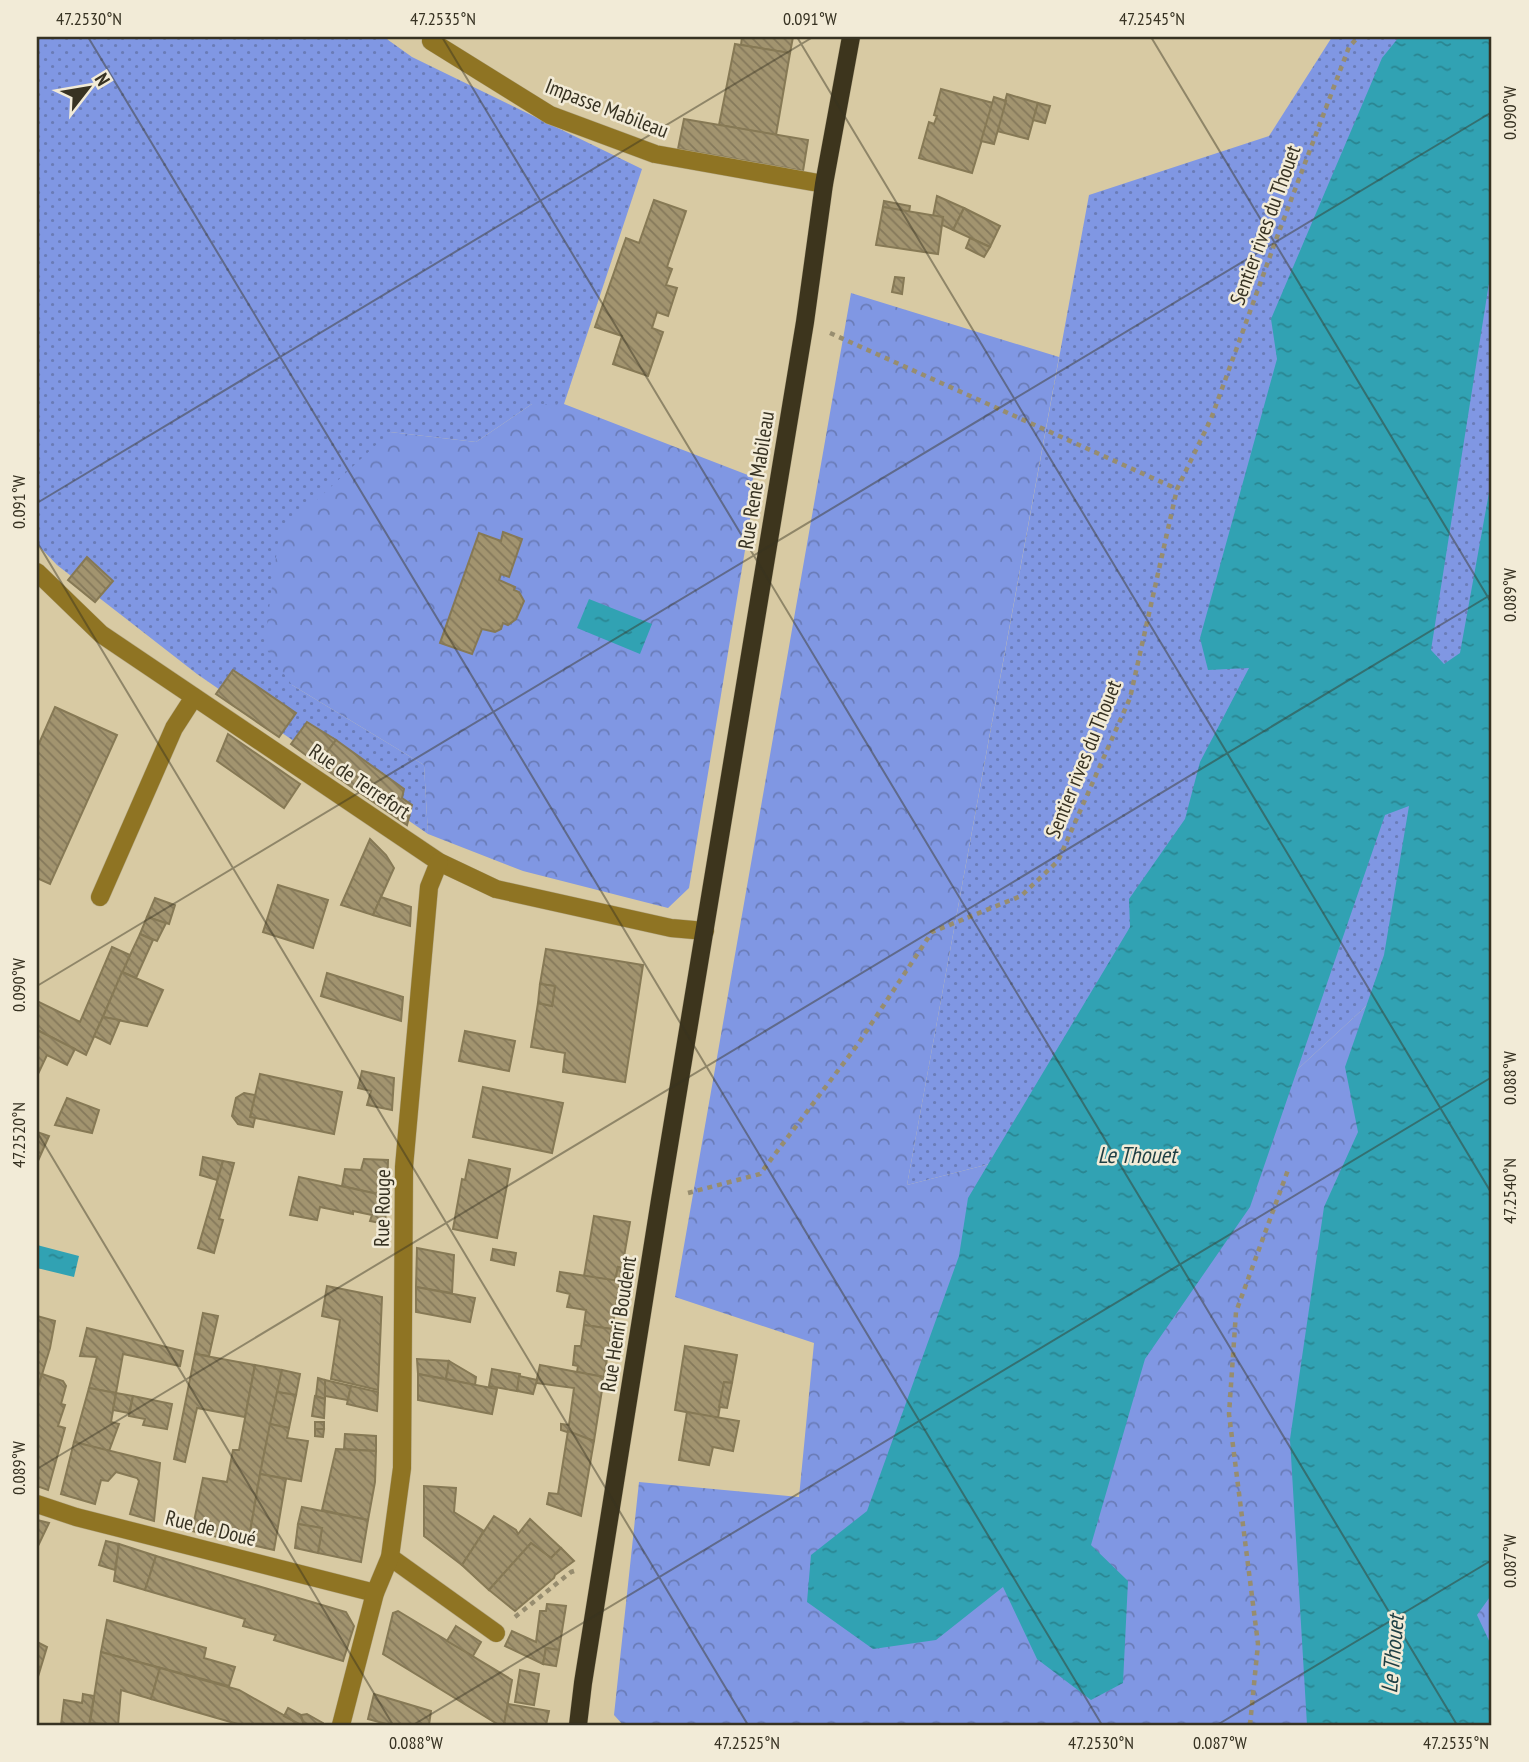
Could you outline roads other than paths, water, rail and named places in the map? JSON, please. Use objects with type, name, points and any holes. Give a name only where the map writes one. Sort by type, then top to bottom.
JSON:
[{"type":"main road","name":"Rue René Mabileau","points":[[705,931],[805,323],[824,184],[850,37]]},
{"type":"main road","name":"Rue Henri Boudent","points":[[579,1725],[583,1683],[705,931]]},
{"type":"street","name":"Impasse Mabileau","points":[[431,41],[550,115],[654,154],[824,184]]},
{"type":"street","name":"Rue de Terrefort","points":[[37,572],[101,634],[439,862],[496,889],[671,928],[705,931]]},
{"type":"street","points":[[100,897],[174,728],[194,697]]},
{"type":"street","name":"Rue Rouge","points":[[341,1725],[375,1593],[390,1556],[402,1468],[404,1167],[429,887],[439,862]]},
{"type":"street","name":"Rue de Doué","points":[[37,1504],[76,1517],[375,1593]]},
{"type":"street","points":[[390,1556],[496,1633]]},
{"type":"water","name":"Le Thouet","points":[[1399,37],[1492,37],[1492,264],[1431,650],[1444,664],[1460,653],[1492,476],[1492,1594],[1477,1615],[1492,1647],[1492,1725],[1307,1725],[1290,1439],[1324,1207],[1358,1132],[1345,1067],[1384,955],[1409,806],[1385,815],[1250,1207],[1145,1359],[1091,1545],[1128,1581],[1123,1683],[1091,1700],[1037,1659],[1003,1587],[936,1640],[873,1649],[807,1602],[811,1555],[867,1511],[959,1256],[968,1198],[1130,927],[1129,899],[1185,819],[1200,762],[1249,668],[1208,670],[1200,638],[1277,359],[1271,319],[1382,58]]},
{"type":"water","points":[[589,599],[652,624],[640,654],[577,628]]},
{"type":"water","points":[[37,1245],[79,1256],[74,1277],[37,1268]]}]
